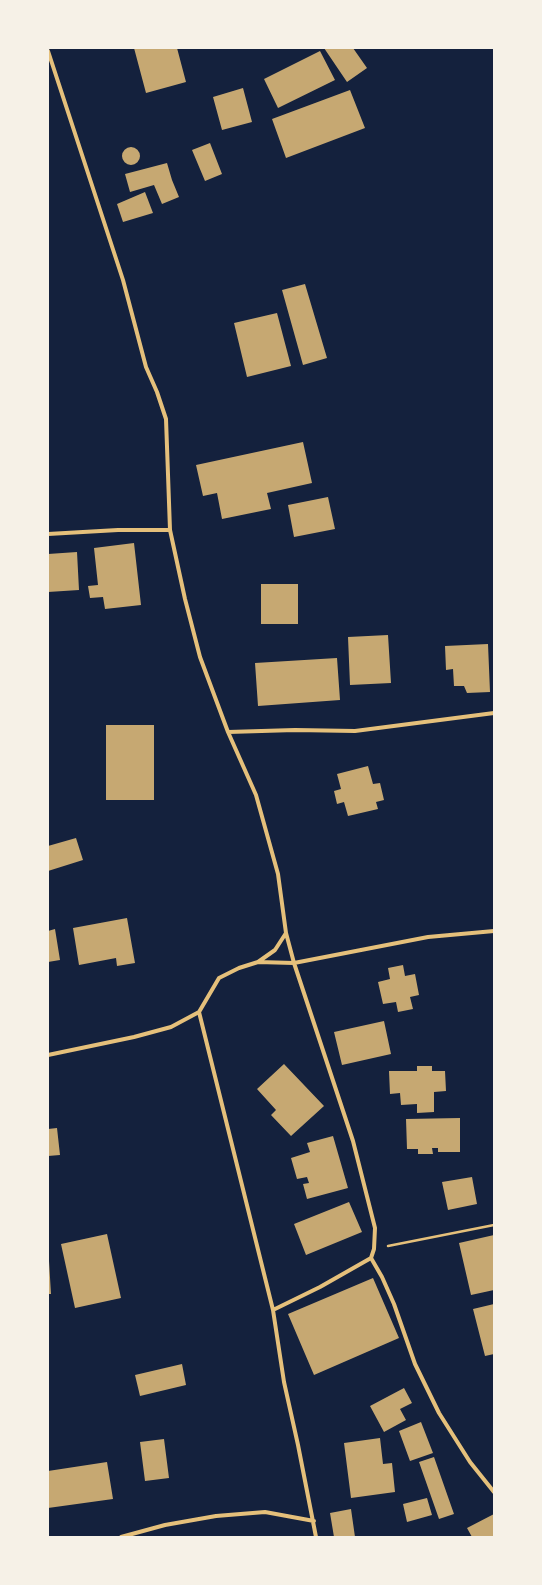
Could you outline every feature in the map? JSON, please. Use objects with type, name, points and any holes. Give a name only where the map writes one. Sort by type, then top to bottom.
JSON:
[{"type":"street","points":[[48,51],[123,280],[146,367],[157,392],[166,419],[170,530],[185,599],[200,657],[228,732],[256,795],[278,874],[286,932],[294,963],[353,1141],[375,1228],[374,1249],[371,1258],[320,1287],[273,1310]]},
{"type":"street","points":[[48,534],[118,530],[170,530]]},
{"type":"street","points":[[228,732],[295,730],[355,731],[494,713]]},
{"type":"street","points":[[258,962],[294,963],[428,937],[494,931]]},
{"type":"street","points":[[48,1055],[134,1037],[171,1026],[199,1012],[218,978],[239,968],[258,962],[275,950],[286,932]]},
{"type":"street","points":[[199,1012],[273,1310],[284,1382],[314,1521],[316,1537]]},
{"type":"street","points":[[371,1258],[382,1277],[394,1304],[415,1364],[439,1413],[470,1462],[494,1492]]},
{"type":"street","points":[[121,1537],[165,1525],[216,1516],[264,1512],[314,1521]]},
{"type":"path","points":[[374,1249],[494,1225]]},
{"type":"building","points":[[134,48],[177,48],[186,82],[146,93]]},
{"type":"building","points":[[324,48],[353,48],[367,68],[347,82]]},
{"type":"building","points":[[320,51],[335,80],[278,108],[264,79]]},
{"type":"building","points":[[243,88],[252,122],[222,130],[213,97]]},
{"type":"building","points":[[350,90],[365,128],[286,158],[272,119]]},
{"type":"building","points":[[210,143],[222,174],[205,181],[192,150]]},
{"type":"building","points":[[127,147],[135,147],[140,152],[138,163],[135,165],[127,165],[122,160],[122,152]]},
{"type":"building","points":[[167,163],[179,197],[162,204],[154,185],[130,192],[125,174]]},
{"type":"building","points":[[145,192],[153,213],[123,222],[117,204]]},
{"type":"building","points":[[305,284],[327,358],[303,365],[282,290]]},
{"type":"building","points":[[277,313],[291,366],[247,377],[234,323]]},
{"type":"building","points":[[303,442],[312,483],[267,493],[271,509],[222,519],[217,493],[203,496],[196,465]]},
{"type":"building","points":[[328,497],[335,529],[294,537],[288,505]]},
{"type":"building","points":[[134,543],[141,605],[105,609],[103,597],[90,598],[88,586],[98,585],[94,548]]},
{"type":"building","points":[[77,552],[79,590],[48,592],[48,554]]},
{"type":"building","points":[[261,584],[298,584],[298,624],[261,624]]},
{"type":"building","points":[[388,635],[391,683],[350,685],[348,637]]},
{"type":"building","points":[[488,644],[490,692],[467,693],[464,686],[454,686],[453,669],[446,670],[445,646]]},
{"type":"building","points":[[337,658],[340,700],[258,706],[255,663]]},
{"type":"building","points":[[106,725],[154,725],[154,800],[106,800]]},
{"type":"building","points":[[368,766],[373,784],[380,783],[384,800],[376,802],[378,809],[348,816],[344,802],[337,804],[334,791],[341,789],[337,774]]},
{"type":"building","points":[[76,838],[83,860],[48,871],[48,846]]},
{"type":"building","points":[[127,918],[135,963],[117,966],[116,958],[79,965],[73,928]]},
{"type":"building","points":[[55,929],[60,960],[48,962],[48,931]]},
{"type":"building","points":[[403,965],[405,976],[415,974],[419,995],[410,997],[413,1009],[398,1012],[396,1002],[383,1004],[378,982],[390,979],[388,968]]},
{"type":"building","points":[[384,1021],[391,1054],[342,1065],[334,1032]]},
{"type":"building","points":[[284,1064],[324,1106],[291,1136],[271,1115],[276,1110],[257,1089]]},
{"type":"building","points":[[417,1066],[432,1066],[432,1071],[445,1071],[446,1091],[434,1092],[434,1112],[417,1113],[417,1104],[401,1105],[400,1093],[390,1094],[389,1071],[417,1071]]},
{"type":"building","points":[[460,1118],[460,1152],[438,1152],[438,1148],[432,1148],[433,1154],[418,1154],[418,1149],[407,1149],[406,1119]]},
{"type":"building","points":[[57,1128],[60,1155],[48,1156],[48,1129]]},
{"type":"building","points":[[333,1136],[348,1188],[307,1199],[303,1184],[309,1183],[307,1177],[297,1179],[291,1158],[310,1152],[307,1143]]},
{"type":"building","points":[[472,1177],[477,1204],[448,1210],[442,1182]]},
{"type":"building","points":[[349,1202],[362,1232],[306,1255],[294,1224]]},
{"type":"building","points":[[107,1234],[121,1298],[75,1308],[61,1244]]},
{"type":"building","points":[[494,1235],[494,1290],[471,1295],[459,1243]]},
{"type":"building","points":[[49,1261],[51,1294],[48,1294]]},
{"type":"building","points":[[373,1278],[399,1338],[314,1375],[288,1314]]},
{"type":"building","points":[[494,1304],[494,1354],[485,1356],[473,1309]]},
{"type":"building","points":[[182,1364],[186,1385],[140,1396],[135,1375]]},
{"type":"building","points":[[404,1388],[412,1403],[400,1409],[406,1420],[384,1432],[370,1406]]},
{"type":"building","points":[[421,1422],[433,1453],[410,1461],[399,1431]]},
{"type":"building","points":[[380,1438],[383,1464],[392,1463],[395,1492],[351,1498],[344,1443]]},
{"type":"building","points":[[164,1439],[169,1478],[145,1481],[140,1442]]},
{"type":"building","points":[[434,1457],[454,1514],[439,1519],[419,1462]]},
{"type":"building","points":[[107,1462],[113,1499],[48,1508],[48,1471]]},
{"type":"building","points":[[427,1498],[432,1515],[407,1522],[403,1504]]},
{"type":"building","points":[[351,1509],[355,1537],[334,1537],[330,1513]]},
{"type":"building","points":[[494,1514],[494,1537],[472,1537],[467,1528]]}]
